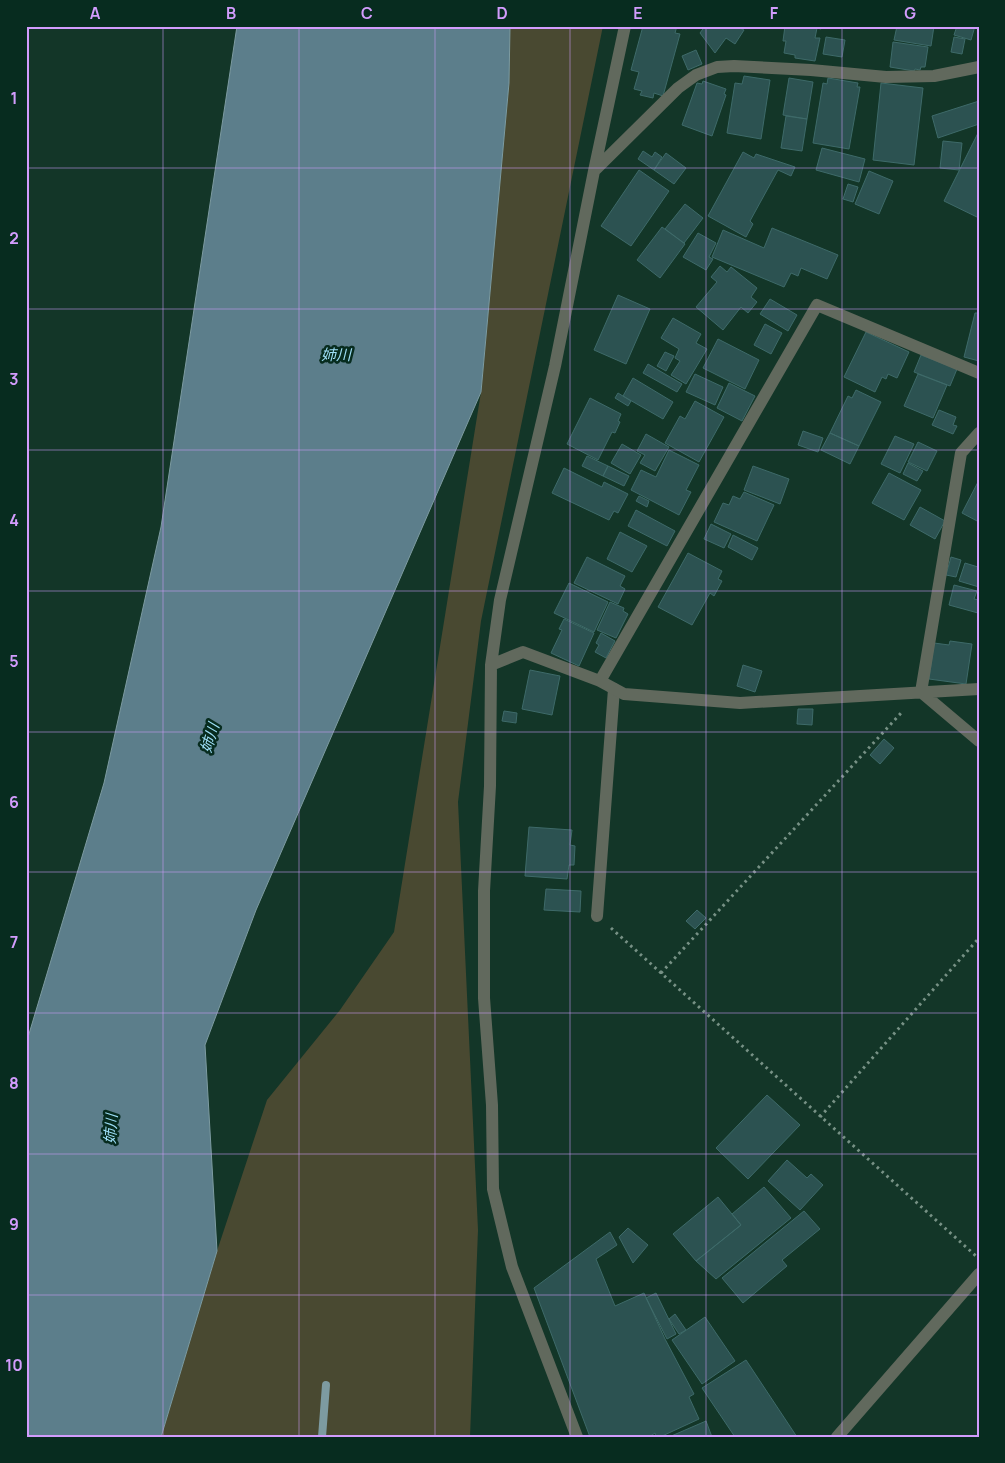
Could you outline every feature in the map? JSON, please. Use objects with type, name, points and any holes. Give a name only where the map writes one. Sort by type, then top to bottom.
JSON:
[{"type":"street","points":[[577,1437],[512,1267],[493,1189],[492,1105],[484,998],[484,891],[490,786],[491,665],[500,600],[555,366],[594,171],[626,26]]},
{"type":"street","points":[[594,171],[678,88],[696,75],[717,67],[734,66],[811,70],[886,77],[934,76],[979,67]]},
{"type":"street","points":[[600,681],[817,304],[979,373]]},
{"type":"street","points":[[921,692],[961,453],[979,434]]},
{"type":"street","points":[[491,665],[523,652],[600,681],[624,694],[740,703],[979,689]]},
{"type":"street","points":[[597,916],[614,689]]},
{"type":"street","points":[[921,692],[979,741]]},
{"type":"street","points":[[838,1437],[979,1274]]},
{"type":"path","points":[[661,973],[921,692]]},
{"type":"path","points":[[597,916],[979,1258]]},
{"type":"path","points":[[820,1117],[979,938]]},
{"type":"green space","points":[[510,26],[603,26],[481,621],[458,802],[478,1230],[470,1437],[161,1437],[217,1251],[267,1100],[340,1010],[394,932],[481,392],[509,83]]},
{"type":"water","name":"姉川","points":[[237,26],[510,26],[509,83],[481,392],[256,910],[205,1045],[217,1251],[161,1437],[26,1437],[26,1044],[104,783],[161,527]]},
{"type":"building","points":[[643,26],[677,26],[675,33],[680,34],[663,96],[654,93],[653,98],[640,95],[642,91],[634,89],[639,72],[631,70]]},
{"type":"building","points":[[705,26],[741,26],[740,28],[744,30],[735,44],[726,38],[715,53],[700,33]]},
{"type":"building","points":[[785,26],[822,26],[821,29],[817,28],[815,38],[820,38],[815,61],[795,58],[795,55],[784,53],[786,41],[783,41]]},
{"type":"building","points":[[897,26],[934,26],[931,46],[894,40]]},
{"type":"building","points":[[957,26],[975,26],[971,40],[954,35]]},
{"type":"building","points":[[826,37],[845,40],[842,57],[823,54]]},
{"type":"building","points":[[954,37],[965,39],[962,54],[951,52]]},
{"type":"building","points":[[893,42],[928,47],[925,67],[921,67],[920,70],[915,69],[914,71],[890,67]]},
{"type":"building","points":[[696,50],[702,64],[688,70],[682,56]]},
{"type":"building","points":[[744,76],[770,80],[761,139],[727,133],[735,83],[742,84]]},
{"type":"building","points":[[789,78],[813,82],[807,119],[783,115]]},
{"type":"building","points":[[828,78],[858,83],[857,87],[860,87],[849,149],[813,143],[823,83],[827,84]]},
{"type":"building","points":[[703,81],[726,89],[724,94],[726,95],[712,136],[682,125],[697,83],[702,84]]},
{"type":"building","points":[[881,83],[923,88],[914,165],[873,160]]},
{"type":"building","points":[[979,101],[979,124],[938,138],[932,116]]},
{"type":"building","points":[[786,116],[807,119],[802,151],[781,148]]},
{"type":"building","points":[[979,131],[979,218],[944,201]]},
{"type":"building","points":[[943,141],[962,143],[959,170],[940,168]]},
{"type":"building","points":[[822,148],[865,159],[859,182],[816,170]]},
{"type":"building","points":[[643,151],[652,157],[655,152],[662,157],[654,170],[638,159]]},
{"type":"building","points":[[743,152],[754,158],[756,154],[795,167],[791,176],[778,170],[750,221],[753,224],[746,237],[708,216]]},
{"type":"building","points":[[666,153],[686,168],[674,184],[654,170]]},
{"type":"building","points":[[639,170],[669,191],[631,246],[601,226]]},
{"type":"building","points":[[869,171],[893,181],[879,214],[855,204]]},
{"type":"building","points":[[848,184],[858,187],[853,202],[843,199]]},
{"type":"building","points":[[685,204],[703,218],[684,243],[665,229]]},
{"type":"building","points":[[662,227],[685,244],[660,278],[637,260]]},
{"type":"building","points":[[772,228],[838,255],[827,279],[801,268],[798,276],[791,273],[784,287],[712,257],[723,230],[764,248]]},
{"type":"building","points":[[698,233],[716,243],[709,257],[713,259],[706,270],[683,257]]},
{"type":"building","points":[[720,266],[727,272],[731,267],[757,288],[751,297],[757,302],[748,313],[741,307],[723,330],[696,307],[717,282],[711,277]]},
{"type":"building","points":[[618,295],[650,309],[626,364],[594,350]]},
{"type":"building","points":[[770,299],[797,315],[788,331],[760,314]]},
{"type":"building","points":[[975,313],[979,313],[979,361],[964,357]]},
{"type":"building","points":[[673,318],[701,334],[696,343],[707,349],[686,384],[671,375],[680,361],[675,358],[679,349],[661,338]]},
{"type":"building","points":[[765,324],[782,333],[771,354],[754,345]]},
{"type":"building","points":[[866,332],[909,352],[897,378],[888,374],[886,379],[882,377],[875,392],[844,377]]},
{"type":"building","points":[[718,339],[759,360],[745,389],[703,368]]},
{"type":"building","points":[[665,352],[674,356],[666,371],[657,366]]},
{"type":"building","points":[[921,355],[957,369],[950,386],[914,372]]},
{"type":"building","points":[[648,364],[682,384],[677,392],[643,373]]},
{"type":"building","points":[[695,374],[723,387],[715,405],[686,392]]},
{"type":"building","points":[[918,374],[947,385],[933,418],[904,406]]},
{"type":"building","points":[[633,378],[673,402],[663,419],[623,396]]},
{"type":"building","points":[[729,383],[755,396],[742,421],[717,408]]},
{"type":"building","points":[[856,390],[881,402],[859,446],[830,433],[848,396],[852,398]]},
{"type":"building","points":[[618,393],[631,401],[628,406],[615,398]]},
{"type":"building","points":[[590,398],[621,414],[615,433],[612,432],[598,460],[567,444]]},
{"type":"building","points":[[695,401],[724,417],[699,462],[665,443],[680,416],[685,419]]},
{"type":"building","points":[[939,410],[956,417],[953,425],[957,426],[953,434],[932,425]]},
{"type":"building","points":[[803,431],[823,438],[818,452],[798,445]]},
{"type":"building","points":[[830,433],[859,446],[850,464],[821,450]]},
{"type":"building","points":[[646,434],[669,447],[655,471],[640,463],[645,455],[637,451]]},
{"type":"building","points":[[895,436],[914,444],[900,473],[881,464]]},
{"type":"building","points":[[918,442],[937,451],[927,471],[908,462]]},
{"type":"building","points":[[622,444],[641,455],[630,474],[611,463]]},
{"type":"building","points":[[669,450],[699,465],[686,490],[691,492],[679,515],[631,490],[641,470],[656,477]]},
{"type":"building","points":[[587,456],[608,466],[603,476],[582,466]]},
{"type":"building","points":[[908,463],[923,471],[917,481],[903,474]]},
{"type":"building","points":[[608,466],[629,476],[624,486],[603,476]]},
{"type":"building","points":[[753,466],[789,479],[780,504],[744,490]]},
{"type":"building","points":[[564,468],[602,487],[604,482],[628,494],[618,513],[614,511],[609,520],[552,493]]},
{"type":"building","points":[[889,473],[921,490],[904,520],[872,503]]},
{"type":"building","points":[[979,480],[979,522],[962,513]]},
{"type":"building","points":[[744,492],[774,505],[757,541],[714,522],[723,503],[729,505],[733,496],[740,499]]},
{"type":"building","points":[[639,496],[649,501],[647,507],[636,501]]},
{"type":"building","points":[[920,507],[945,521],[935,539],[910,525]]},
{"type":"building","points":[[636,510],[675,531],[667,546],[628,526]]},
{"type":"building","points":[[711,524],[731,534],[724,548],[704,539]]},
{"type":"building","points":[[620,532],[647,546],[632,572],[607,559]]},
{"type":"building","points":[[733,535],[758,548],[752,560],[728,547]]},
{"type":"building","points":[[688,553],[722,571],[718,579],[722,581],[714,596],[710,593],[692,625],[658,607]]},
{"type":"building","points":[[587,557],[625,576],[620,586],[625,589],[618,604],[574,583]]},
{"type":"building","points":[[951,557],[961,560],[956,577],[946,575]]},
{"type":"building","points":[[965,563],[979,566],[979,587],[959,581]]},
{"type":"building","points":[[569,583],[608,602],[594,632],[554,613]]},
{"type":"building","points":[[954,585],[977,591],[974,599],[979,600],[978,613],[949,605]]},
{"type":"building","points":[[610,602],[624,608],[623,611],[628,614],[616,638],[597,630]]},
{"type":"building","points":[[564,619],[594,633],[579,666],[551,653],[562,630],[559,629]]},
{"type":"building","points":[[601,633],[615,641],[606,658],[595,652],[599,645],[596,643]]},
{"type":"building","points":[[950,641],[972,644],[966,684],[929,679],[934,643],[949,645]]},
{"type":"building","points":[[743,665],[762,671],[755,692],[737,686]]},
{"type":"building","points":[[530,670],[560,676],[552,715],[522,709]]},
{"type":"building","points":[[798,709],[813,709],[812,725],[797,724]]},
{"type":"building","points":[[504,711],[517,713],[516,723],[502,721]]},
{"type":"building","points":[[884,739],[894,748],[880,764],[870,755]]},
{"type":"building","points":[[529,827],[572,830],[570,845],[575,846],[574,865],[569,865],[567,879],[525,876]]},
{"type":"building","points":[[546,889],[581,891],[580,912],[544,910]]},
{"type":"building","points":[[697,910],[706,918],[695,929],[686,921]]},
{"type":"building","points":[[767,1095],[800,1125],[748,1179],[716,1148]]},
{"type":"building","points":[[787,1160],[807,1178],[811,1174],[823,1185],[800,1210],[768,1181]]},
{"type":"building","points":[[764,1187],[791,1218],[716,1279],[696,1261],[741,1225],[732,1214]]},
{"type":"building","points":[[718,1197],[741,1225],[696,1261],[673,1234]]},
{"type":"building","points":[[804,1211],[820,1229],[782,1260],[787,1266],[743,1303],[722,1278]]},
{"type":"building","points":[[628,1228],[648,1245],[633,1263],[619,1237]]},
{"type":"building","points":[[610,1232],[617,1245],[596,1259],[615,1306],[644,1293],[665,1339],[694,1394],[689,1397],[699,1419],[660,1437],[656,1437],[655,1433],[649,1437],[590,1437],[534,1288]]},
{"type":"building","points":[[656,1293],[676,1334],[667,1339],[646,1298]]},
{"type":"building","points":[[675,1314],[686,1330],[679,1334],[669,1319]]},
{"type":"building","points":[[705,1317],[735,1361],[702,1384],[672,1340]]},
{"type":"building","points":[[746,1360],[797,1437],[735,1437],[702,1388]]},
{"type":"building","points":[[706,1421],[712,1437],[669,1437]]},
{"type":"waterway","points":[[322,1437],[326,1385]]}]
